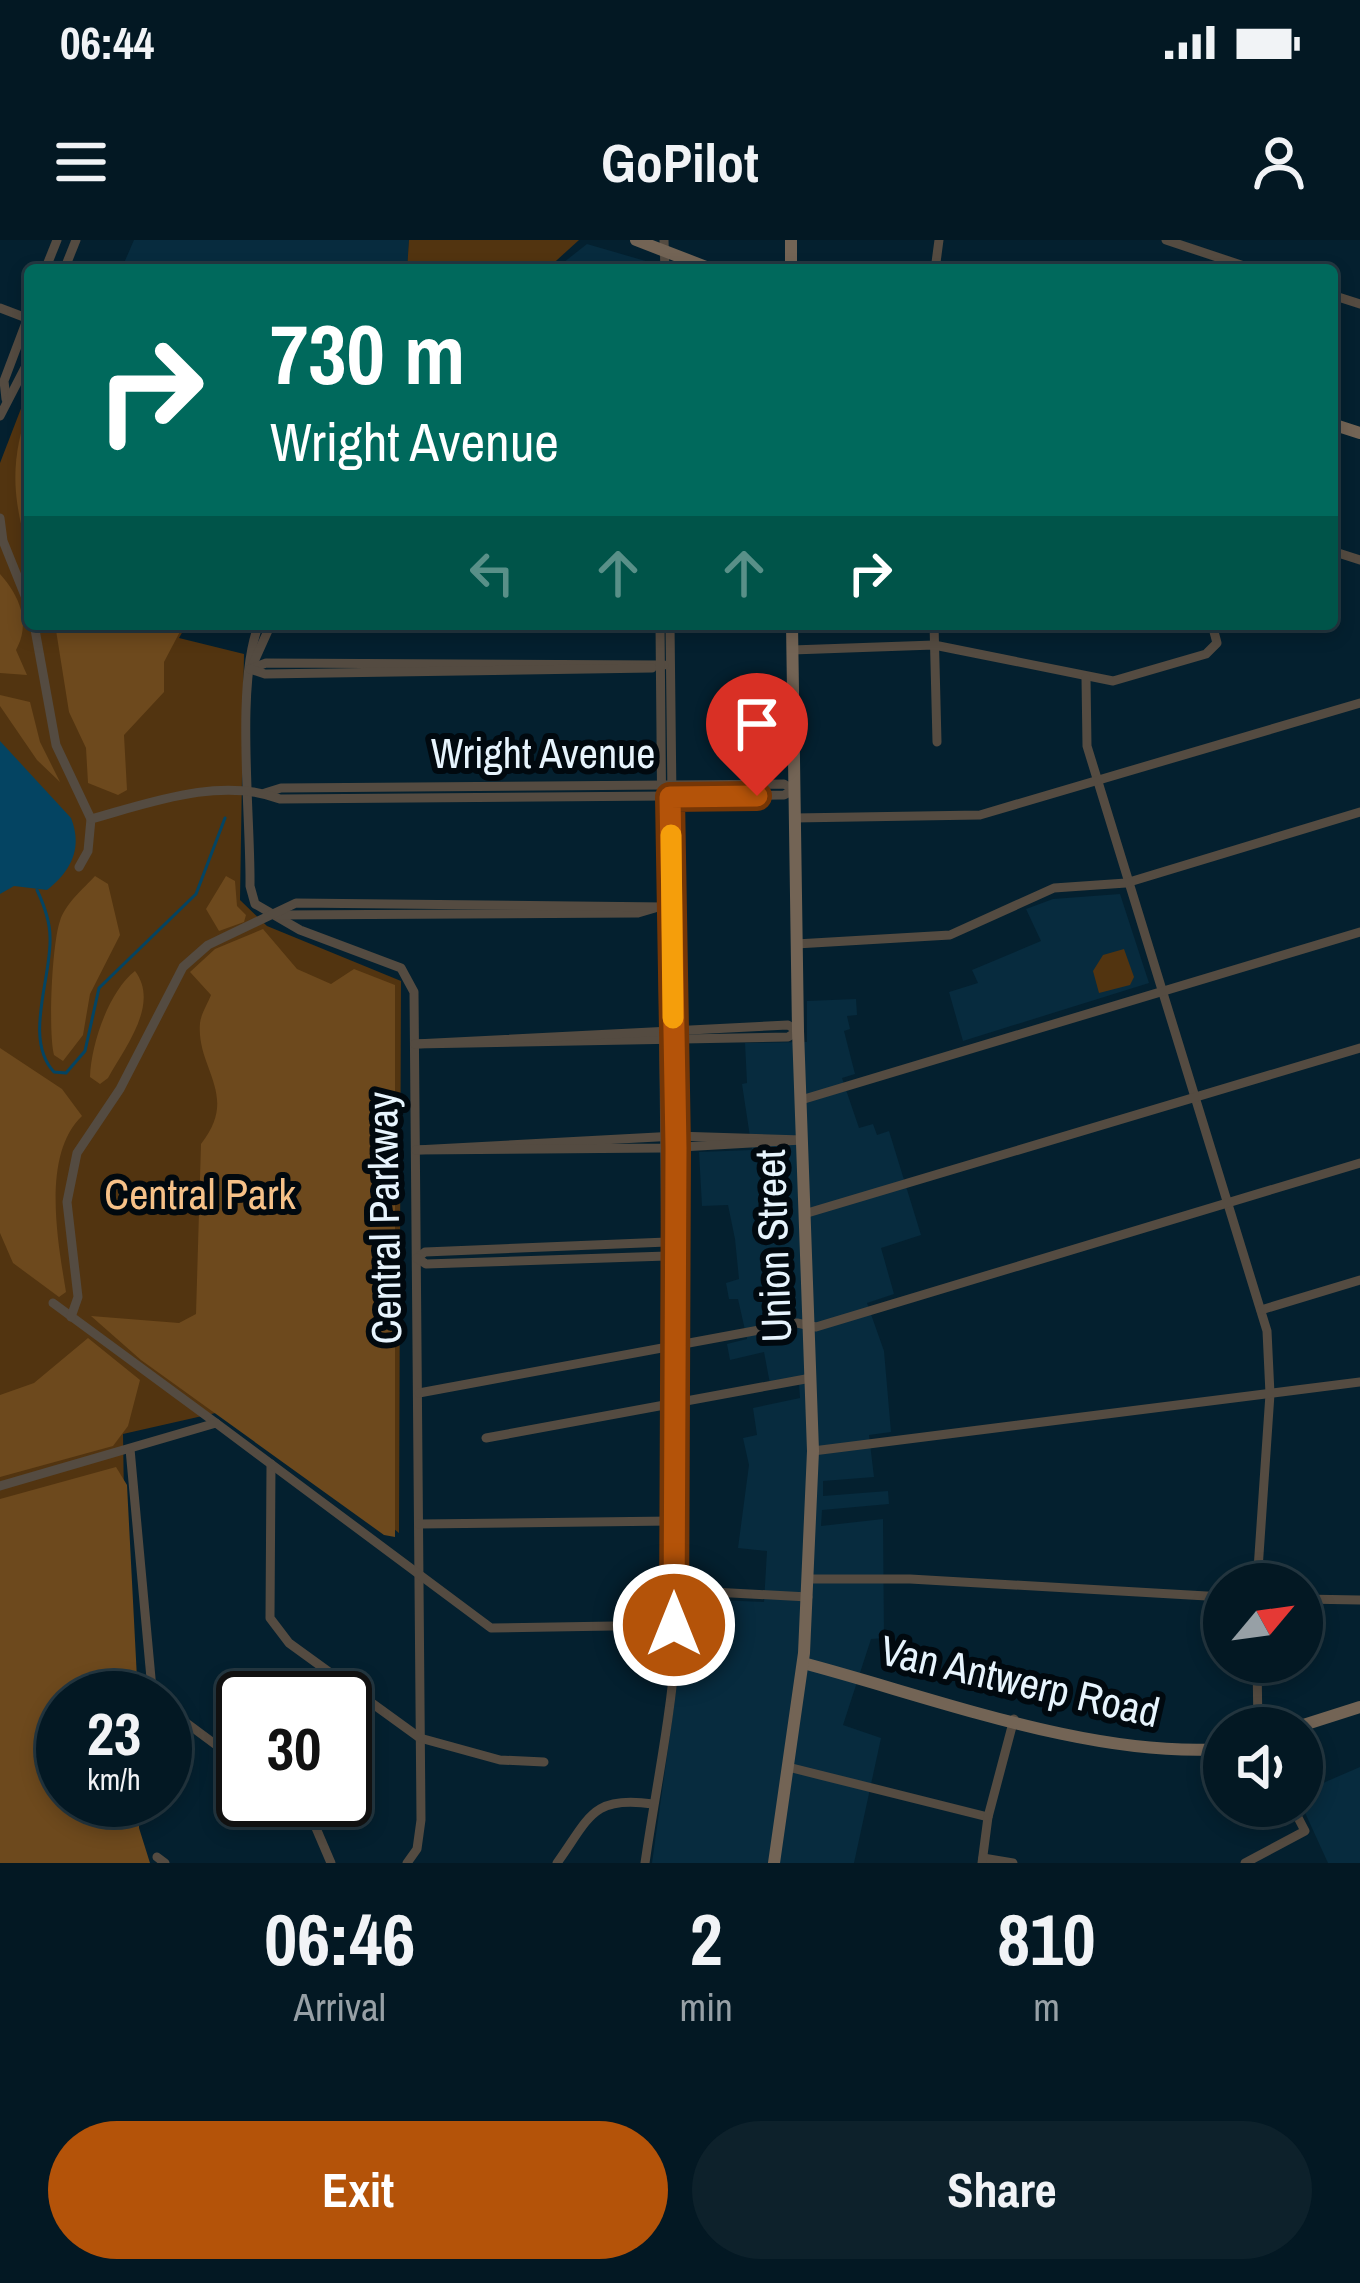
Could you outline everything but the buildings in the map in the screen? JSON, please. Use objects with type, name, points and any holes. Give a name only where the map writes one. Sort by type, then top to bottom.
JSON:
[{"type":"main road","points":[[636,240],[665,246],[702,264]]},
{"type":"main road","name":"Union Street","points":[[774,1863],[803,1663],[813,1451],[798,1030],[792,630]]},
{"type":"main road","name":"Van Antwerp Road","points":[[803,1663],[1014,1719],[1171,1750],[1203,1749]]},
{"type":"main road","points":[[1323,1719],[1360,1707]]},
{"type":"street","points":[[1166,240],[1238,264]]},
{"type":"street","points":[[6,399],[4,381],[24,329]]},
{"type":"street","points":[[0,416],[24,368]]},
{"type":"street","points":[[0,518],[3,541],[24,593]]},
{"type":"street","points":[[35,630],[56,745],[91,819],[88,851],[79,867]]},
{"type":"street","points":[[258,630],[250,669],[250,886],[255,904],[272,915]]},
{"type":"street","points":[[250,669],[268,630]]},
{"type":"street","points":[[645,1863],[672,1693],[675,1590],[670,1242],[676,1142],[668,1035],[665,665],[661,630]]},
{"type":"street","points":[[665,665],[669,630]]},
{"type":"street","points":[[934,630],[937,742]]},
{"type":"street","points":[[792,650],[934,645],[1086,678],[1129,680],[1203,655],[1216,644],[1213,630]]},
{"type":"street","points":[[250,669],[266,663],[665,665]]},
{"type":"street","points":[[1086,678],[1087,746],[1191,1098],[1261,1310],[1270,1394],[1258,1563]]},
{"type":"street","points":[[794,818],[980,815],[1360,703]]},
{"type":"street","name":"Wright Avenue","points":[[91,819],[174,796],[251,793],[280,799],[666,791],[784,795],[794,790]]},
{"type":"street","points":[[796,944],[944,936],[1054,888],[1126,883],[1360,812]]},
{"type":"street","points":[[71,1317],[78,1298],[68,1202],[77,1154],[120,1089],[183,967],[208,945],[272,915],[638,913],[665,906]]},
{"type":"street","name":"Central Parkway","points":[[272,915],[401,968],[414,992],[421,1820],[417,1849],[407,1863]]},
{"type":"street","points":[[801,1100],[1360,932]]},
{"type":"street","points":[[415,1044],[736,1033],[788,1037],[798,1030]]},
{"type":"street","points":[[668,1035],[664,1143],[670,1242]]},
{"type":"street","points":[[804,1214],[1360,1048]]},
{"type":"street","points":[[416,1150],[802,1140]]},
{"type":"street","points":[[419,1393],[807,1324],[816,1327],[1360,1163]]},
{"type":"street","points":[[670,1242],[425,1252],[417,1258],[426,1264],[670,1256]]},
{"type":"street","points":[[1261,1310],[1360,1280]]},
{"type":"street","points":[[53,1303],[491,1628],[674,1625]]},
{"type":"street","points":[[486,1438],[811,1378]]},
{"type":"street","points":[[813,1451],[1360,1382]]},
{"type":"street","points":[[0,1486],[216,1424]]},
{"type":"street","points":[[130,1449],[150,1671]]},
{"type":"street","points":[[271,1464],[269,1618],[289,1643],[420,1738],[500,1760],[544,1762]]},
{"type":"street","points":[[419,1524],[672,1521]]},
{"type":"street","points":[[810,1579],[910,1579],[1203,1596]]},
{"type":"street","points":[[675,1590],[808,1597]]},
{"type":"street","points":[[1323,1599],[1360,1600]]},
{"type":"street","points":[[1013,1863],[983,1861],[988,1817],[1014,1719]]},
{"type":"street","points":[[788,1768],[988,1817]]},
{"type":"street","points":[[557,1863],[599,1806],[616,1799],[653,1804]]},
{"type":"street","points":[[316,1827],[331,1863]]},
{"type":"street","points":[[1246,1863],[1267,1859],[1305,1831],[1303,1827]]},
{"type":"shaded area","points":[[134,240],[409,240],[407,264],[124,264]]},
{"type":"shaded area","points":[[587,244],[649,262],[649,264],[562,264]]},
{"type":"shaded area","points":[[0,741],[71,818],[76,839],[72,858],[47,890],[14,886],[0,894]]},
{"type":"shaded area","points":[[1120,894],[1149,983],[963,1041],[949,992],[978,983],[972,970],[1041,941],[1026,909],[1053,899]]},
{"type":"shaded area","points":[[856,999],[857,1015],[847,1016],[850,1029],[844,1031],[855,1074],[842,1078],[859,1128],[873,1124],[877,1135],[889,1131],[921,1235],[881,1248],[894,1294],[867,1303],[884,1351],[891,1432],[869,1435],[874,1477],[823,1481],[823,1496],[888,1491],[889,1504],[822,1510],[821,1526],[883,1519],[884,1638],[871,1639],[843,1725],[881,1738],[854,1863],[652,1863],[679,1670],[682,1609],[693,1599],[764,1602],[767,1551],[738,1548],[749,1465],[743,1438],[757,1435],[753,1408],[800,1398],[799,1384],[771,1389],[764,1352],[730,1360],[727,1344],[747,1339],[738,1299],[729,1299],[726,1283],[739,1279],[735,1239],[728,1205],[702,1206],[699,1152],[752,1150],[742,1084],[747,1083],[745,1043],[807,1042],[807,1001]]},
{"type":"shaded area","points":[[1360,1767],[1360,1863],[1328,1863],[1312,1827],[1323,1827],[1323,1783]]},
{"type":"green space","points":[[409,240],[579,240],[553,264],[407,264]]},
{"type":"green space","name":"Central Park","points":[[24,401],[24,630],[184,630],[179,638],[244,654],[240,900],[267,926],[401,981],[399,1533],[242,1407],[123,1434],[127,1671],[36,1671],[36,1827],[0,1863],[0,463]]},
{"type":"green space","points":[[24,426],[24,535],[15,480]]},
{"type":"green space","points":[[0,574],[21,610],[23,630],[16,650],[27,675],[0,673]]},
{"type":"green space","points":[[56,630],[181,630],[164,662],[164,692],[124,735],[127,790],[118,795],[88,783],[86,748],[69,712]]},
{"type":"green space","points":[[0,695],[30,702],[40,742],[60,782],[37,760],[0,706]]},
{"type":"green space","points":[[95,876],[108,884],[120,935],[90,994],[83,1035],[63,1061],[54,1055],[51,1027],[57,932],[66,909]]},
{"type":"green space","points":[[226,876],[235,881],[237,906],[246,915],[244,922],[219,931],[206,909]]},
{"type":"green space","points":[[263,929],[297,969],[331,984],[354,969],[395,985],[395,1537],[384,1535],[141,1360],[91,1316],[179,1323],[196,1314],[201,1144],[212,1127],[217,1096],[200,1039],[201,1020],[211,995],[190,972],[215,949]]},
{"type":"green space","points":[[1124,949],[1134,977],[1130,985],[1099,993],[1093,971],[1103,955]]},
{"type":"green space","points":[[135,971],[142,984],[142,1011],[123,1053],[100,1084],[90,1077],[98,1034],[117,991]]},
{"type":"green space","points":[[0,1048],[62,1089],[82,1116],[69,1133],[57,1176],[57,1225],[66,1292],[59,1297],[13,1263],[0,1233]]},
{"type":"green space","points":[[88,1338],[140,1380],[128,1426],[113,1446],[0,1477],[0,1395],[34,1383]]},
{"type":"green space","points":[[116,1467],[127,1485],[137,1671],[36,1671],[36,1827],[139,1827],[150,1863],[0,1863],[0,1499]]},
{"type":"waterway","points":[[37,890],[50,937],[41,1043],[54,1072],[66,1073],[85,1051],[99,988],[196,894],[225,818]]},
{"type":"slow traffic","points":[[671,835],[673,1018]]},
{"type":"route","points":[[674,1625],[672,1521],[678,1499],[670,797],[757,796]]}]
